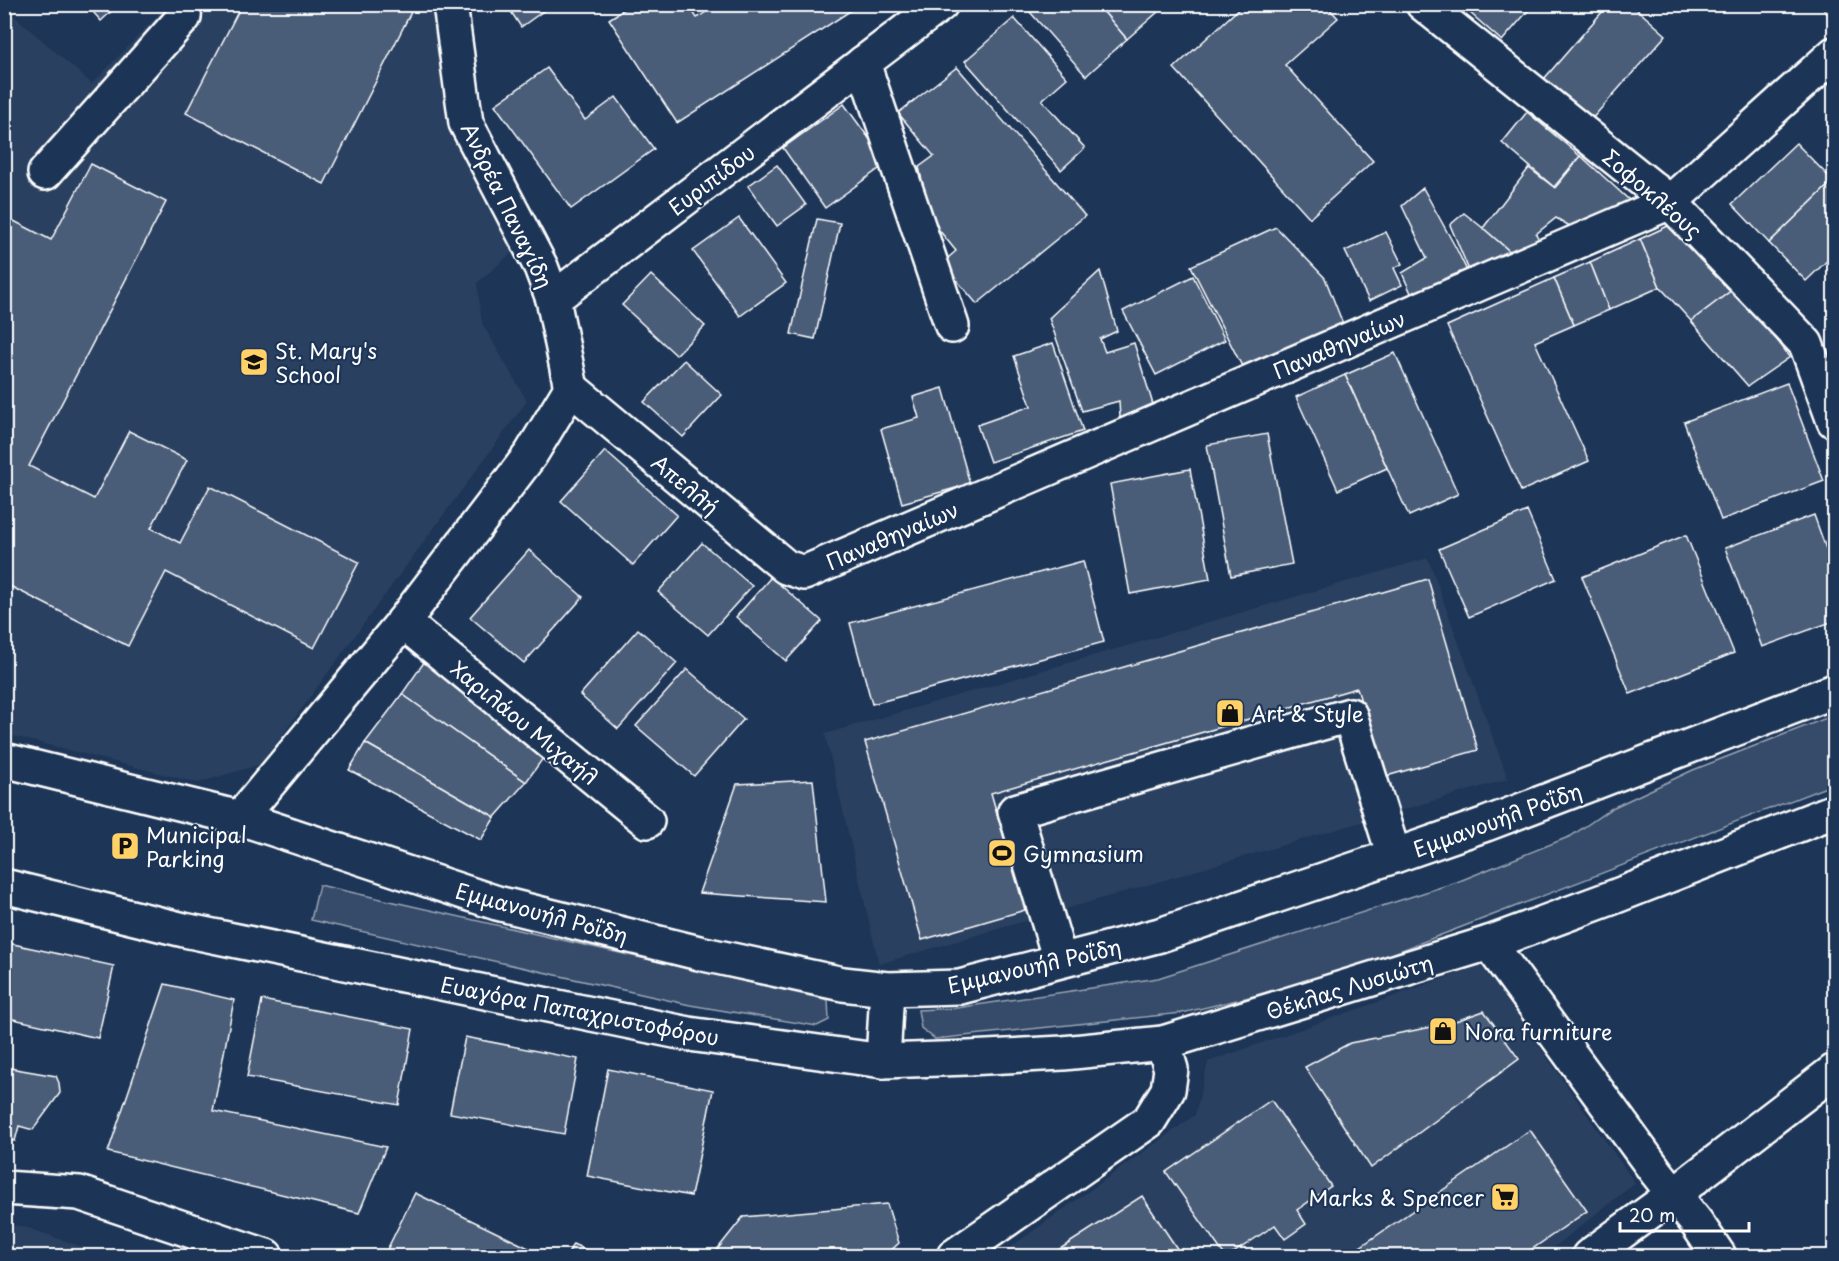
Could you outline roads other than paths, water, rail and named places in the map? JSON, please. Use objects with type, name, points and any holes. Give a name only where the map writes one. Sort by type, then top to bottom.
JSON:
[{"type":"street","points":[[45,173],[184,18],[185,4]]},
{"type":"street","name":"Ανδρέα Παναγίδη","points":[[450,4],[466,123],[541,267],[553,299]]},
{"type":"street","name":"Ευριπίδου","points":[[553,299],[941,4]]},
{"type":"street","name":"Σοφοκλέους","points":[[1423,4],[1670,202],[1806,344],[1834,421]]},
{"type":"street","name":"Παναθηναίων","points":[[804,573],[1670,202],[1834,54]]},
{"type":"street","points":[[863,63],[952,326]]},
{"type":"street","points":[[240,818],[403,622],[531,454],[571,388],[553,299]]},
{"type":"street","name":"Απελλή","points":[[571,388],[786,567],[804,573]]},
{"type":"street","name":"Χαριλάου Μιχαήλ","points":[[403,622],[647,821]]},
{"type":"street","name":"Εμμανουήλ Ροΐδη","points":[[4,760],[240,818],[497,903],[721,958],[843,984],[887,988],[960,987],[1160,935],[1394,856],[1486,824],[1834,691]]},
{"type":"street","points":[[1060,960],[1015,812],[1350,715],[1394,856]]},
{"type":"street","name":"Θέκλας Λυσιώτη","points":[[1163,1043],[1489,943],[1834,811]]},
{"type":"street","name":"Ευαγόρα Παπαχριστοφόρου","points":[[4,886],[184,930],[689,1034],[883,1061],[1063,1053],[1163,1043]]},
{"type":"street","points":[[1489,943],[1719,1257]]},
{"type":"street","points":[[883,1061],[887,988]]},
{"type":"street","points":[[954,1257],[1149,1121],[1168,1090],[1171,1069],[1163,1043]]},
{"type":"street","points":[[1589,1257],[1834,1071]]},
{"type":"street","points":[[4,1188],[79,1193],[266,1257]]},
{"type":"place","name":"St. Mary's School","points":[[254,362]]},
{"type":"place","name":"Art & Style","points":[[1230,713]]},
{"type":"place","name":"Municipal Parking","points":[[125,846]]},
{"type":"place","name":"Gymnasium","points":[[1002,853]]},
{"type":"place","name":"Nora furniture","points":[[1443,1031]]},
{"type":"place","name":"Marks & Spencer","points":[[1505,1197]]}]
